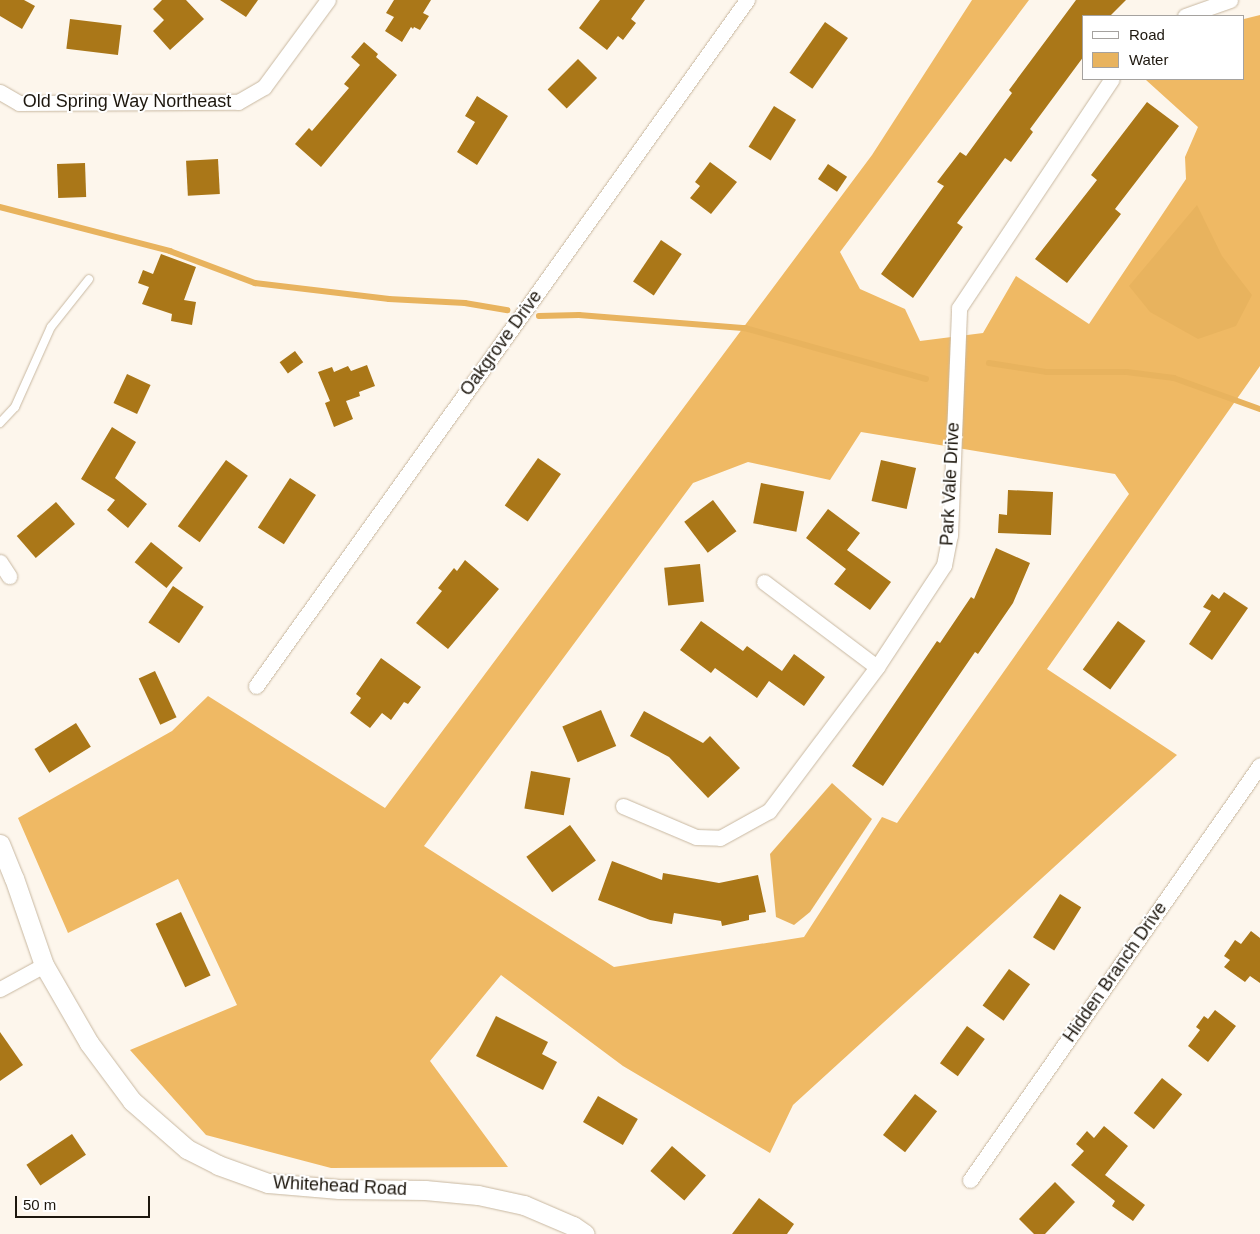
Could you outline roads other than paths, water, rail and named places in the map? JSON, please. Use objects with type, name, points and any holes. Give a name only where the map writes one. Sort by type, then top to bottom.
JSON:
[{"type":"street","name":"Old Spring Way Northeast","points":[[0,92],[19,103],[238,102],[264,88],[328,0]]},
{"type":"street","name":"Oakgrove Drive","points":[[256,686],[747,0]]},
{"type":"street","points":[[1188,15],[1230,0]]},
{"type":"street","name":"Park Vale Drive","points":[[623,806],[696,837],[720,838],[769,811],[877,667],[944,565],[950,535],[959,308],[1111,80]]},
{"type":"street","points":[[0,562],[9,576]]},
{"type":"street","points":[[764,582],[877,667]]},
{"type":"street","name":"Hidden Branch Drive","points":[[970,1180],[1260,766]]},
{"type":"street","name":"Whitehead Road","points":[[0,844],[44,964],[89,1043],[132,1101],[187,1149],[218,1166],[268,1183],[339,1189],[425,1190],[478,1195],[524,1206],[572,1226],[585,1234]]},
{"type":"street","points":[[0,989],[44,964]]},
{"type":"lane","points":[[0,423],[15,407],[51,326],[89,279]]},
{"type":"water","points":[[1197,205],[1222,256],[1252,295],[1236,326],[1198,339],[1150,312],[1129,286]]},
{"type":"water","points":[[832,783],[872,819],[810,912],[794,925],[776,917],[770,854]]},
{"type":"waterway","points":[[0,207],[170,251],[255,283],[389,299],[465,303],[507,310]]},
{"type":"waterway","points":[[539,316],[579,315],[745,328],[926,379]]},
{"type":"waterway","points":[[989,363],[1047,372],[1127,372],[1174,378],[1260,409]]}]
